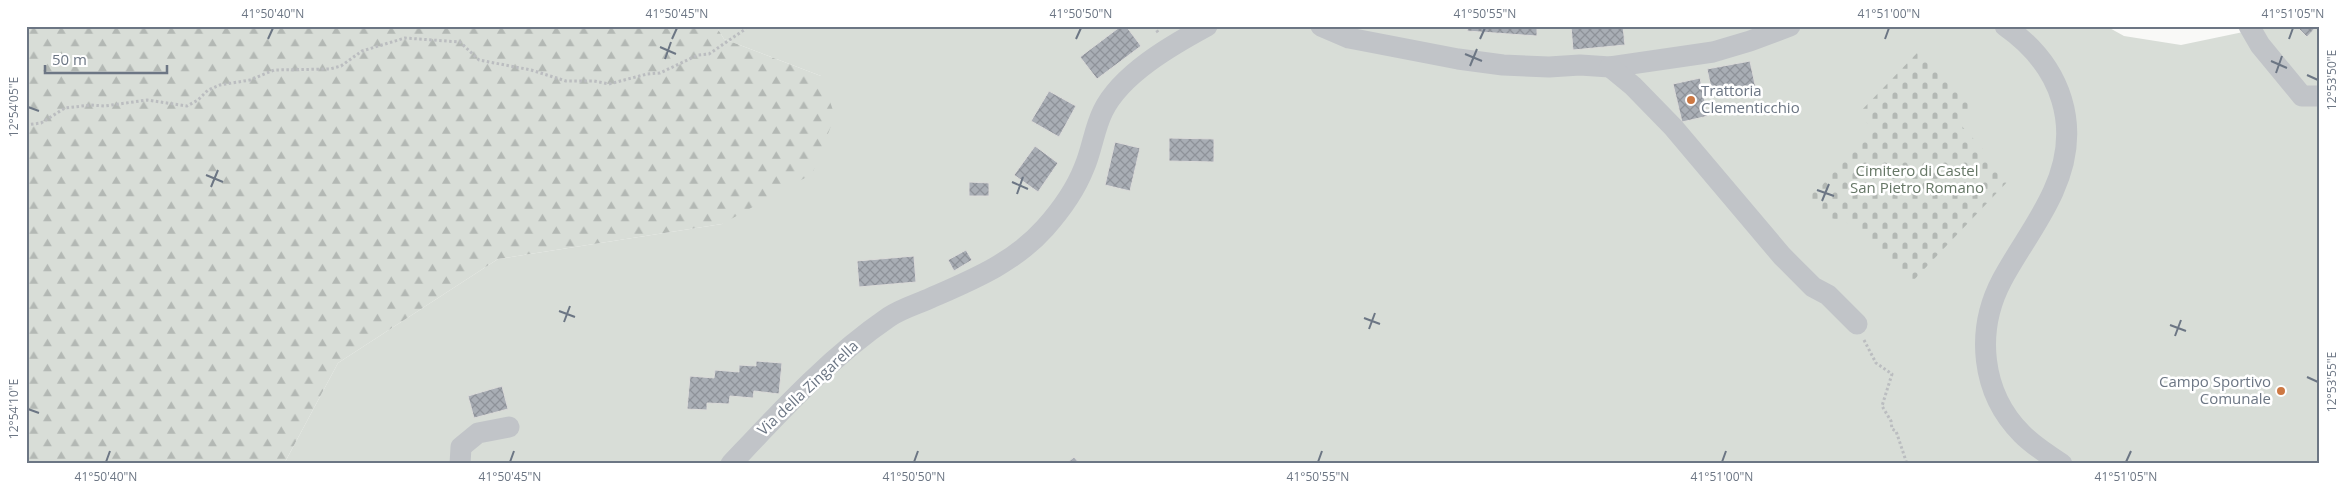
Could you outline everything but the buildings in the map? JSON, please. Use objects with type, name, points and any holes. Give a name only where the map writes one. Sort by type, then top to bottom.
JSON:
[{"type":"street","name":"Via della Zingarella","points":[[731,464],[815,378],[847,349],[890,316],[980,276],[1012,258],[1044,230],[1071,195],[1085,167],[1103,110],[1114,94],[1142,66],[1169,47],[1207,26]]},
{"type":"street","points":[[1321,26],[1349,38],[1458,58],[1503,65],[1549,67],[1580,65],[1610,67],[1713,52],[1750,42],[1790,26]]},
{"type":"street","points":[[2005,26],[2040,58],[2055,79],[2063,104],[2066,140],[2062,166],[2053,192],[1994,296],[1986,322],[1985,357],[1991,384],[2004,411],[2022,434],[2062,464]]},
{"type":"street","points":[[2249,26],[2260,45],[2302,96],[2320,96]]},
{"type":"street","points":[[1610,67],[1633,86],[1673,127],[1782,256],[1813,287],[1828,295],[1856,324]]},
{"type":"street","points":[[460,464],[461,447],[478,433],[509,427]]},
{"type":"path","points":[[26,125],[41,123],[66,108],[90,105],[105,106],[147,100],[187,106],[198,100],[208,90],[220,85],[250,80],[274,70],[341,66],[362,51],[405,38],[460,42],[479,60],[531,70],[566,81],[594,81],[609,84],[632,77],[660,73],[698,55],[709,54],[747,26]]},
{"type":"path","points":[[1856,324],[1876,363],[1892,374],[1882,406],[1890,421],[1892,430],[1896,431],[1907,464]]},
{"type":"green space","points":[[26,26],[716,26],[724,39],[821,76],[835,116],[812,174],[722,224],[498,259],[338,363],[284,464],[26,464]]},
{"type":"green space","points":[[716,26],[2106,26],[2124,36],[2181,45],[2272,26],[2320,26],[2320,464],[284,464],[338,363],[498,259],[722,224],[821,76],[724,39]]},
{"type":"green space","name":"Cimitero di Castel San Pietro Romano","points":[[1919,51],[1974,104],[1958,122],[2010,179],[1911,283],[1844,220],[1825,217],[1816,211],[1809,201],[1807,193],[1818,190],[1872,128],[1858,114]]},
{"type":"place","name":"Trattoria Clementicchio","points":[[1691,100]]},
{"type":"place","name":"Campo Sportivo Comunale","points":[[2281,391]]}]
